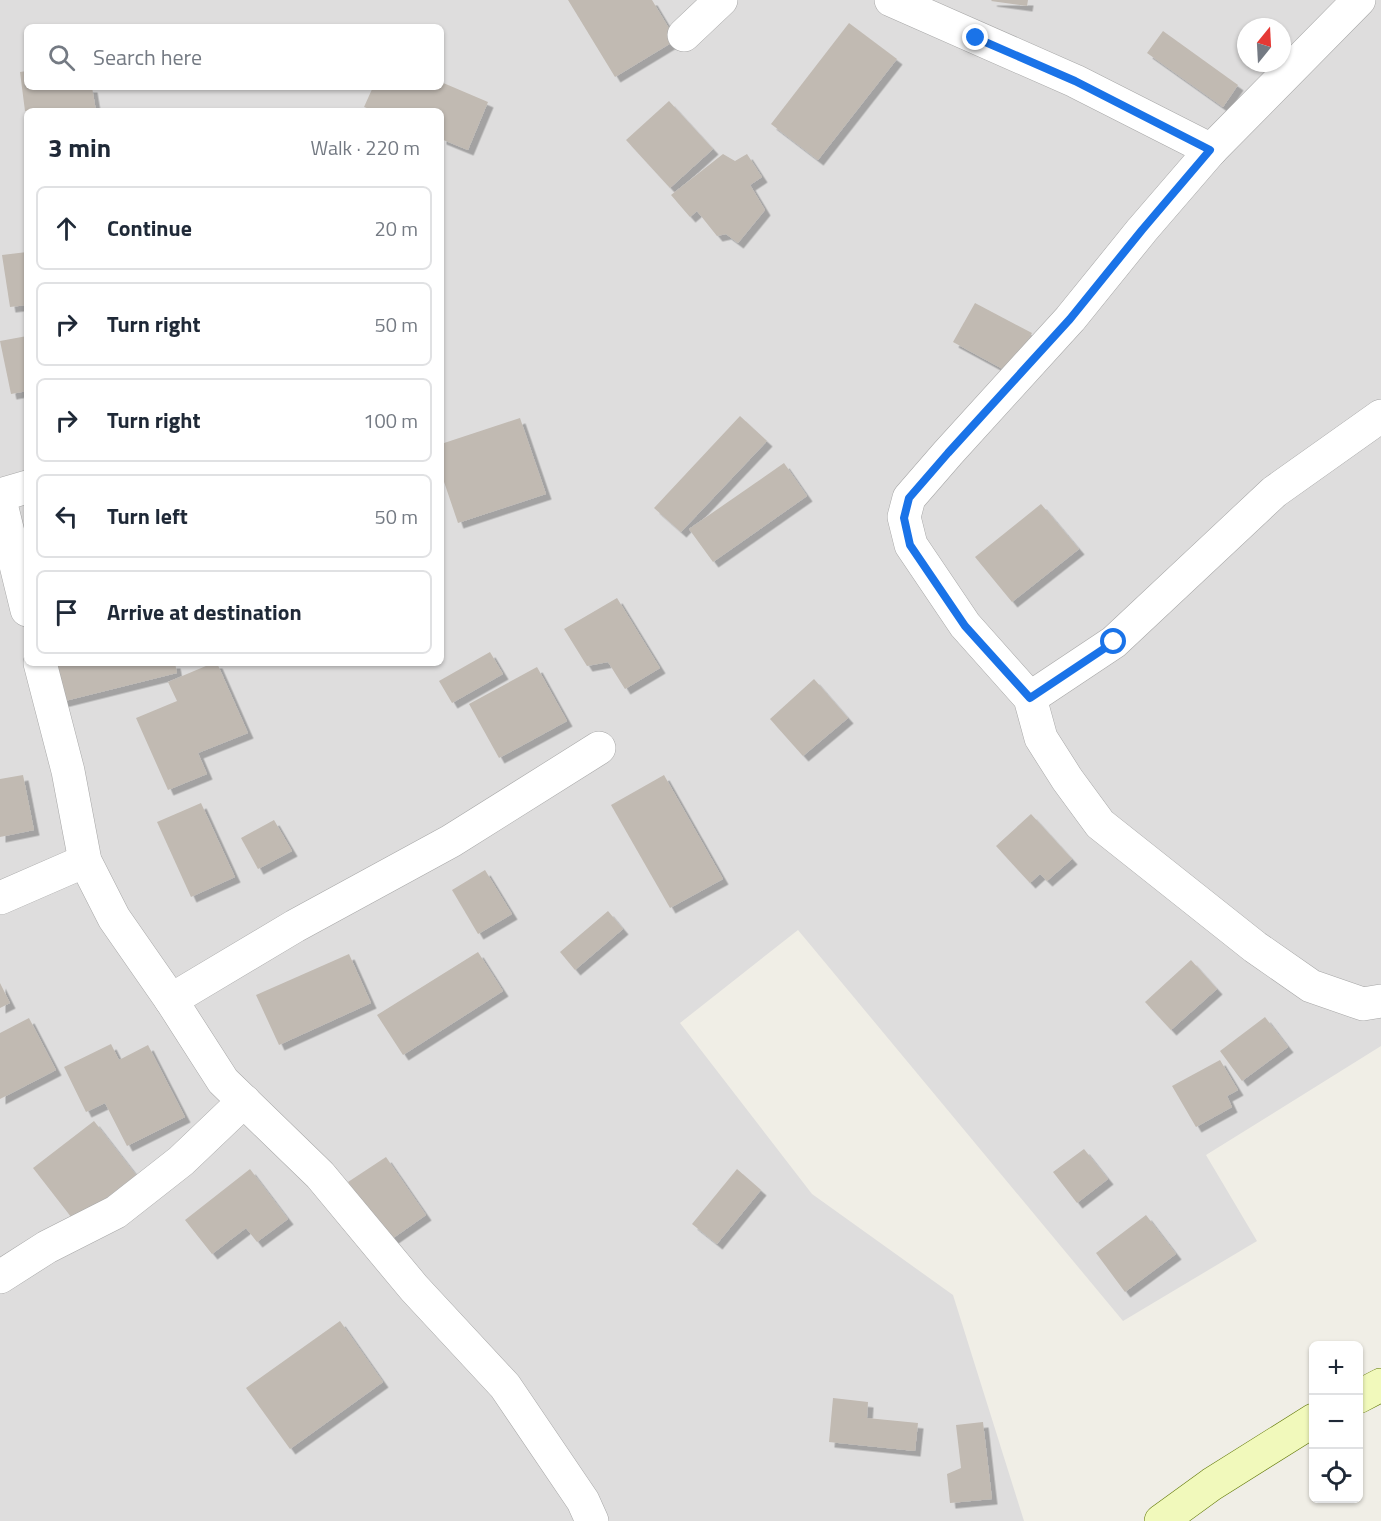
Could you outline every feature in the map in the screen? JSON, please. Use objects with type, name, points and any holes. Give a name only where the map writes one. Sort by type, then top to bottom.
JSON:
[{"type":"main road","points":[[1363,1395],[1381,1385]]},
{"type":"main road","points":[[1161,1521],[1212,1484],[1309,1423]]},
{"type":"street","points":[[684,35],[721,0]]},
{"type":"street","points":[[891,0],[1075,81],[1210,150]]},
{"type":"street","points":[[1359,0],[1210,150],[1070,319],[909,498],[904,518],[910,545],[965,626],[1030,698],[1041,738],[1100,824],[1255,947],[1311,986],[1363,1004],[1381,1001]]},
{"type":"street","points":[[1030,698],[1114,642],[1274,492],[1381,416]]},
{"type":"street","points":[[0,495],[24,488]]},
{"type":"street","points":[[0,500],[24,597]]},
{"type":"street","points":[[41,666],[68,771],[86,861],[114,918],[171,1000],[223,1081],[320,1175],[414,1288],[505,1386],[583,1501],[592,1521]]},
{"type":"street","points":[[171,1000],[295,926],[451,842],[599,748]]},
{"type":"street","points":[[0,898],[86,861]]},
{"type":"street","points":[[0,1277],[47,1247],[116,1212],[181,1161],[244,1101]]},
{"type":"shaded area","points":[[0,0],[1381,0],[1381,1046],[1206,1155],[1257,1241],[1123,1321],[798,930],[680,1023],[812,1194],[953,1295],[1024,1521],[0,1521]]},
{"type":"building","points":[[568,0],[652,0],[676,40],[615,77]]},
{"type":"building","points":[[992,0],[1028,0],[1027,6]]},
{"type":"building","points":[[849,23],[897,59],[818,160],[771,124]]},
{"type":"building","points":[[1163,31],[1238,85],[1223,107],[1147,53]]},
{"type":"building","points":[[24,71],[24,90],[92,90],[96,108],[25,108],[20,72]]},
{"type":"building","points":[[444,83],[488,102],[468,150],[444,140],[444,108],[364,107],[372,90],[444,90]]},
{"type":"building","points":[[669,101],[713,149],[670,188],[626,140]]},
{"type":"building","points":[[723,154],[735,161],[747,154],[762,177],[750,185],[765,210],[738,243],[726,234],[717,236],[697,211],[690,217],[671,195]]},
{"type":"building","points":[[24,252],[24,305],[10,307],[2,255]]},
{"type":"building","points":[[975,303],[1032,333],[1010,373],[953,342]]},
{"type":"building","points":[[24,337],[24,392],[11,394],[0,341]]},
{"type":"building","points":[[740,416],[767,441],[681,532],[654,508]]},
{"type":"building","points":[[520,418],[546,494],[458,523],[444,482],[444,443]]},
{"type":"building","points":[[784,463],[807,496],[713,562],[689,529]]},
{"type":"building","points":[[1041,504],[1079,549],[1012,602],[975,557]]},
{"type":"building","points":[[617,598],[660,668],[625,689],[608,662],[587,666],[564,629]]},
{"type":"building","points":[[490,652],[503,674],[452,703],[439,681]]},
{"type":"building","points":[[52,666],[176,666],[177,673],[61,702]]},
{"type":"building","points":[[206,666],[218,666],[248,733],[198,753],[207,774],[168,790],[136,718],[177,701],[168,682]]},
{"type":"building","points":[[537,667],[567,721],[499,758],[469,704]]},
{"type":"building","points":[[814,679],[848,718],[803,756],[770,719]]},
{"type":"building","points":[[23,775],[34,830],[0,837],[0,779]]},
{"type":"building","points":[[664,775],[723,879],[670,908],[611,805]]},
{"type":"building","points":[[201,803],[235,877],[191,897],[157,822]]},
{"type":"building","points":[[1031,814],[1072,859],[1047,881],[1040,874],[1030,883],[996,846]]},
{"type":"building","points":[[274,820],[292,851],[258,869],[241,838]]},
{"type":"building","points":[[485,870],[512,914],[478,934],[452,890]]},
{"type":"building","points":[[608,911],[623,929],[575,970],[560,952]]},
{"type":"building","points":[[478,952],[503,991],[403,1055],[377,1015]]},
{"type":"building","points":[[349,954],[371,1003],[279,1045],[256,995]]},
{"type":"building","points":[[1191,960],[1217,989],[1171,1030],[1145,1002]]},
{"type":"building","points":[[0,983],[10,1003],[0,1008]]},
{"type":"building","points":[[1265,1017],[1288,1047],[1242,1081],[1220,1051]]},
{"type":"building","points":[[29,1018],[56,1070],[0,1099],[0,1033]]},
{"type":"building","points":[[111,1044],[119,1060],[148,1045],[185,1117],[127,1146],[105,1103],[86,1112],[64,1067]]},
{"type":"building","points":[[1220,1060],[1238,1090],[1227,1096],[1232,1107],[1196,1127],[1172,1086]]},
{"type":"building","points":[[94,1121],[136,1175],[75,1222],[33,1168]]},
{"type":"building","points":[[1084,1149],[1108,1179],[1077,1203],[1053,1172]]},
{"type":"building","points":[[386,1157],[426,1215],[389,1241],[348,1182]]},
{"type":"building","points":[[250,1169],[288,1219],[257,1242],[246,1228],[212,1254],[185,1220]]},
{"type":"building","points":[[737,1169],[761,1190],[717,1244],[692,1224]]},
{"type":"building","points":[[1146,1215],[1176,1254],[1125,1292],[1096,1253]]},
{"type":"building","points":[[340,1321],[383,1382],[290,1449],[246,1388]]},
{"type":"building","points":[[833,1398],[868,1402],[867,1418],[918,1423],[915,1451],[829,1442]]},
{"type":"building","points":[[983,1422],[992,1499],[950,1503],[947,1474],[961,1468],[956,1425]]},
{"type":"route","points":[[976,38],[1075,81],[1210,150],[1070,319],[909,498],[904,518],[910,545],[965,626],[1030,698],[1114,642]]}]
